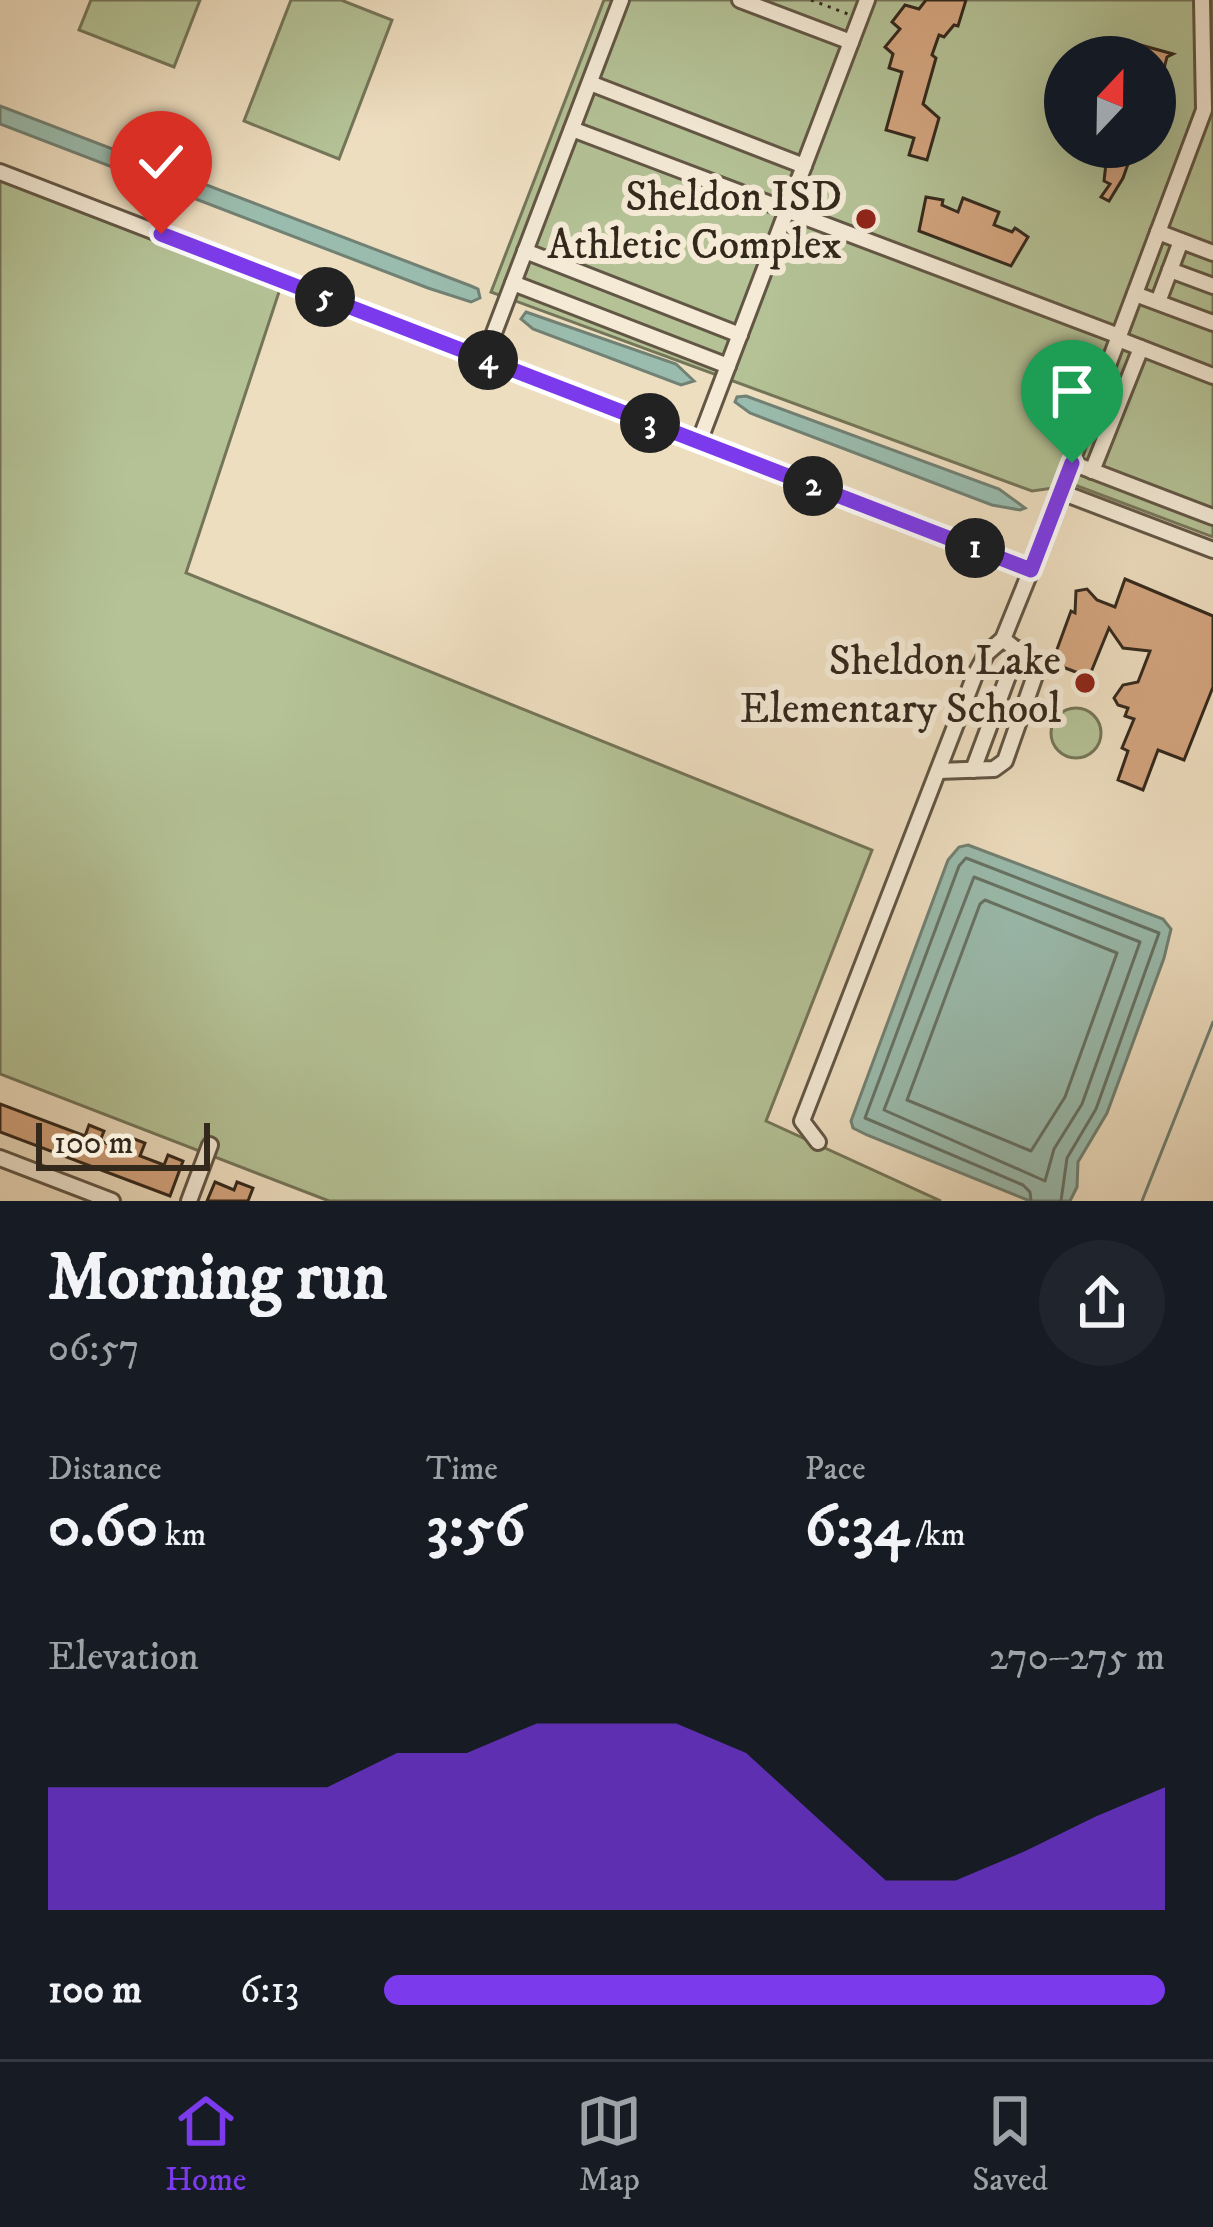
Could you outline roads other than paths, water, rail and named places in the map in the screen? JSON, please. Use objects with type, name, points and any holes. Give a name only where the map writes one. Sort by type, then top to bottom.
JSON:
[{"type":"street","points":[[484,358],[621,0]]},
{"type":"street","points":[[740,0],[851,42]]},
{"type":"street","points":[[700,442],[867,0]]},
{"type":"street","points":[[818,1142],[802,1121],[975,675],[987,652],[1004,639],[1208,111],[1202,0]]},
{"type":"street","points":[[590,83],[804,166]]},
{"type":"street","points":[[572,129],[1213,376]]},
{"type":"street","points":[[0,172],[1031,570]]},
{"type":"street","points":[[1158,232],[1213,254]]},
{"type":"street","points":[[1158,302],[1181,241]]},
{"type":"street","points":[[525,251],[740,335]]},
{"type":"street","points":[[1170,270],[1213,286]]},
{"type":"street","points":[[513,283],[728,366]]},
{"type":"street","points":[[1135,294],[1213,323]]},
{"type":"street","points":[[1092,471],[1142,348]]},
{"type":"street","points":[[1072,463],[1213,517]]},
{"type":"street","points":[[1060,492],[1213,550]]},
{"type":"street","points":[[938,771],[994,770],[1005,761],[1038,667],[1004,639]]},
{"type":"street","points":[[973,770],[1018,649]]},
{"type":"street","points":[[189,1201],[210,1145]]},
{"type":"street","points":[[0,1159],[110,1201]]},
{"type":"water","points":[[0,106],[471,286],[478,289],[480,298],[471,302],[428,288],[0,124]]},
{"type":"water","points":[[526,312],[676,364],[694,381],[681,385],[533,329],[521,319]]},
{"type":"water","points":[[746,396],[999,489],[1025,508],[992,505],[750,413],[735,402]]},
{"type":"water","points":[[968,845],[1163,919],[1171,929],[1107,1113],[1078,1162],[1077,1187],[1070,1201],[1030,1201],[853,1128],[851,1121],[948,860],[959,847]]},
{"type":"waterway","points":[[1142,1201],[1213,1022]]},
{"type":"place","name":"Sheldon ISD Athletic Complex","points":[[866,219]]},
{"type":"place","name":"Sheldon Lake Elementary School","points":[[1085,683]]}]
